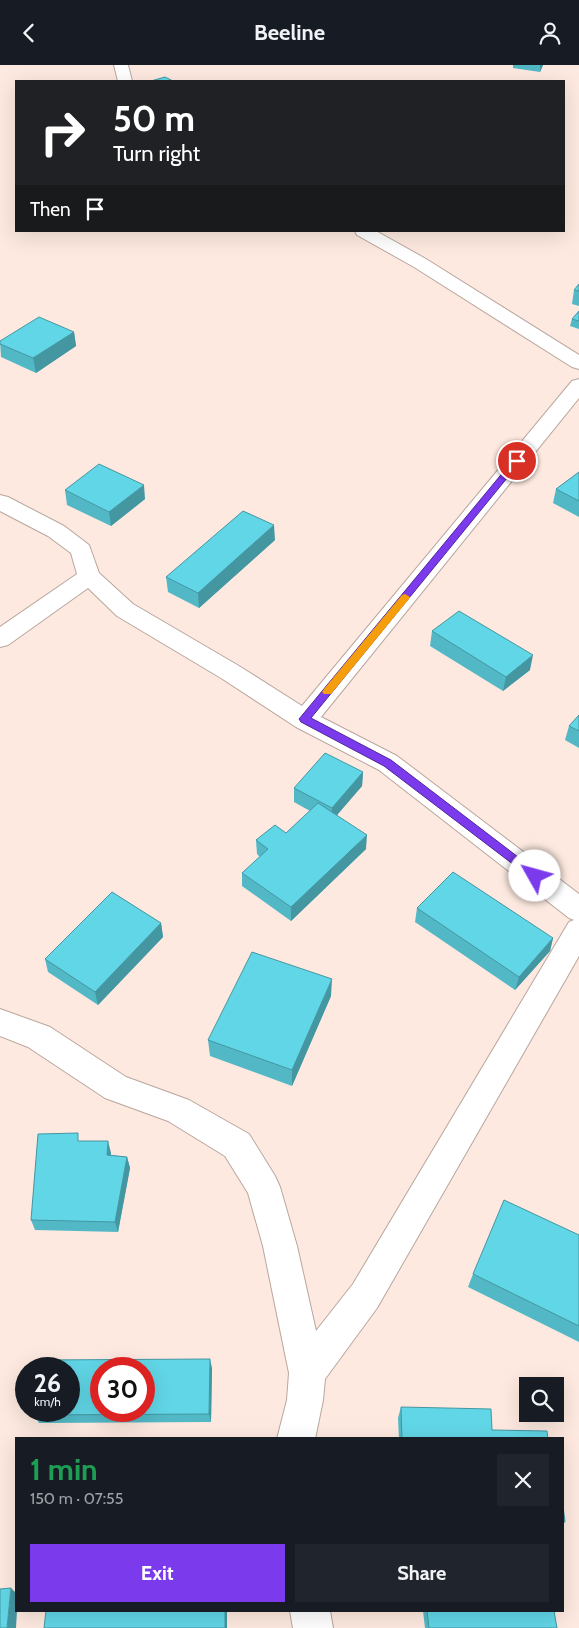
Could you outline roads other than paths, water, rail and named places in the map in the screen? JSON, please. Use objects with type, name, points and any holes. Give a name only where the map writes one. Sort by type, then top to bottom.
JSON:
[{"type":"street","points":[[121,65],[125,80]]},
{"type":"street","points":[[365,232],[420,263],[579,363]]},
{"type":"street","points":[[304,719],[579,385]]},
{"type":"street","points":[[0,502],[56,531],[81,551],[89,576],[125,610],[230,672],[304,719],[388,763],[579,910]]},
{"type":"street","points":[[0,639],[89,576]]},
{"type":"street","points":[[307,1373],[365,1296],[579,930]]},
{"type":"street","points":[[0,1022],[39,1037],[116,1088],[178,1110],[237,1145],[263,1187],[280,1246],[307,1373],[305,1400],[296,1437]]},
{"type":"street","points":[[310,1612],[313,1628]]}]
